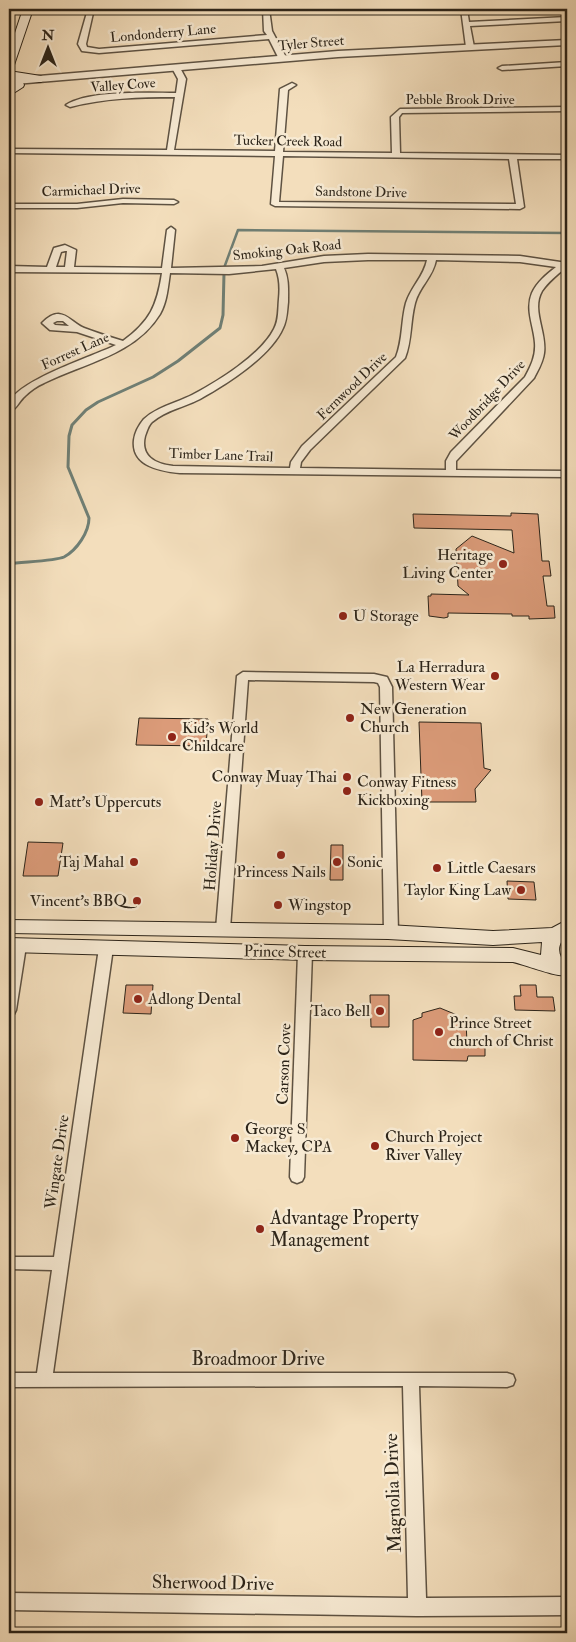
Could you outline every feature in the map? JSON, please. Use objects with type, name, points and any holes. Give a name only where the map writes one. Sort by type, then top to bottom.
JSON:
[{"type":"main road","points":[[11,81],[28,9]]},
{"type":"main road","points":[[11,81],[20,77],[41,79]]},
{"type":"main road","name":"Prince Street","points":[[9,926],[390,932],[507,939],[525,939],[563,928]]},
{"type":"main road","points":[[563,928],[549,943],[549,954],[563,972]]},
{"type":"main road","points":[[106,948],[113,940],[122,936],[185,936],[214,929]]},
{"type":"main road","points":[[131,948],[137,943],[144,941],[195,941],[214,929]]},
{"type":"main road","points":[[304,953],[313,942],[358,940],[371,932]]},
{"type":"main road","points":[[327,953],[331,948],[339,946],[366,946],[381,943],[390,932]]},
{"type":"main road","name":"Prince Street","points":[[14,946],[513,956],[539,961],[563,972]]},
{"type":"street","points":[[91,10],[158,9]]},
{"type":"street","points":[[266,9],[266,27],[283,59]]},
{"type":"street","points":[[464,9],[470,47]]},
{"type":"street","name":"Londonderry Lane","points":[[91,10],[82,44],[82,47],[88,50],[99,51],[270,37]]},
{"type":"street","points":[[466,24],[567,19]]},
{"type":"street","name":"Tyler Street","points":[[11,81],[283,59],[567,42]]},
{"type":"street","points":[[502,68],[567,64]]},
{"type":"street","points":[[170,153],[182,79],[176,68]]},
{"type":"street","name":"Tyler Street","points":[[41,79],[58,78]]},
{"type":"street","name":"Sandstone Drive","points":[[292,85],[284,90],[275,204],[520,207],[513,156]]},
{"type":"street","name":"Valley Cove","points":[[70,105],[84,100],[125,96],[179,95]]},
{"type":"street","name":"Pebble Brook Drive","points":[[396,155],[395,117],[400,111],[567,109]]},
{"type":"street","name":"Tucker Creek Road","points":[[9,151],[567,157]]},
{"type":"street","name":"Carmichael Drive","points":[[9,206],[77,206],[123,201],[174,202]]},
{"type":"street","name":"Forrest Lane","points":[[9,409],[16,399],[35,385],[103,356],[145,327],[156,312],[161,300],[171,230]]},
{"type":"street","points":[[51,269],[57,250],[65,248],[72,250],[68,269]]},
{"type":"street","name":"Smoking Oak Road","points":[[9,269],[238,270],[340,258],[520,259],[565,266]]},
{"type":"street","name":"Fernwood Drive","points":[[295,471],[296,462],[306,448],[400,358],[408,338],[409,307],[419,285],[430,269],[432,258]]},
{"type":"street","name":"Timber Lane Trail","points":[[279,266],[283,273],[283,310],[278,329],[269,343],[215,386],[149,421],[141,434],[139,450],[147,462],[172,470],[567,474]]},
{"type":"street","name":"Woodbridge Drive","points":[[450,472],[451,461],[455,454],[529,378],[538,364],[540,343],[535,299],[543,284],[565,266]]},
{"type":"street","points":[[78,329],[123,344]]},
{"type":"street","name":"Holiday Drive","points":[[214,929],[242,676],[381,679],[384,682],[386,687],[390,932]]},
{"type":"street","points":[[9,1010],[14,946]]},
{"type":"street","name":"Wingate Drive","points":[[44,1381],[106,948]]},
{"type":"street","name":"Carson Cove","points":[[297,1177],[304,953]]},
{"type":"street","points":[[9,1263],[60,1264]]},
{"type":"street","name":"Magnolia Drive","points":[[411,1379],[417,1607]]},
{"type":"street","name":"Broadmoor Drive","points":[[9,1380],[507,1380]]},
{"type":"street","name":"Sherwood Drive","points":[[9,1602],[417,1607],[567,1606]]},
{"type":"building","name":"Heritage Living Center","points":[[511,513],[538,514],[542,561],[549,561],[551,576],[543,576],[547,606],[554,606],[555,618],[529,619],[529,616],[512,616],[512,614],[448,613],[448,617],[444,618],[429,616],[428,596],[431,596],[431,594],[469,595],[458,586],[456,549],[472,536],[514,553],[512,530],[414,528],[413,514],[511,516]]},
{"type":"building","name":"Kid's World Childcare","points":[[139,718],[208,719],[206,746],[136,745]]},
{"type":"building","points":[[419,722],[481,723],[484,768],[491,770],[475,789],[476,802],[422,802]]},
{"type":"building","points":[[28,842],[63,843],[58,876],[23,876]]},
{"type":"building","name":"Sonic","points":[[331,845],[343,845],[343,880],[330,880]]},
{"type":"building","name":"Taylor King Law","points":[[507,881],[534,882],[536,900],[508,899]]},
{"type":"building","name":"Adlong Dental","points":[[126,985],[153,985],[151,1014],[123,1013]]},
{"type":"building","points":[[520,985],[536,985],[537,997],[553,997],[555,1011],[515,1010],[514,996],[521,996]]},
{"type":"building","name":"Taco Bell","points":[[370,995],[389,995],[389,1027],[371,1027]]},
{"type":"building","name":"Prince Street church of Christ","points":[[440,1008],[466,1021],[467,1043],[485,1043],[485,1056],[468,1056],[467,1061],[413,1060],[413,1020],[422,1017],[422,1013]]},
{"type":"waterway","points":[[224,268],[238,230],[567,233]]},
{"type":"waterway","points":[[9,564],[64,557],[78,545],[85,535],[89,518],[68,467],[69,436],[72,425],[86,410],[98,402],[153,377],[178,361],[220,328],[223,315],[224,273]]},
{"type":"place","name":"Heritage Living Center","points":[[503,564]]},
{"type":"place","name":"U Storage","points":[[343,616]]},
{"type":"place","name":"La Herradura Western Wear","points":[[495,676]]},
{"type":"place","name":"New Generation Church","points":[[350,718]]},
{"type":"place","name":"Kid's World Childcare","points":[[172,737]]},
{"type":"place","name":"Conway Muay Thai","points":[[347,777]]},
{"type":"place","name":"Conway Fitness Kickboxing","points":[[347,791]]},
{"type":"place","name":"Matt's Uppercuts","points":[[39,802]]},
{"type":"place","name":"Princess Nails","points":[[281,855]]},
{"type":"place","name":"Taj Mahal","points":[[134,862]]},
{"type":"place","name":"Sonic","points":[[337,862]]},
{"type":"place","name":"Little Caesars","points":[[437,868]]},
{"type":"place","name":"Taylor King Law","points":[[521,890]]},
{"type":"place","name":"Vincent's BBQ","points":[[137,901]]},
{"type":"place","name":"Wingstop","points":[[278,905]]},
{"type":"place","name":"Adlong Dental","points":[[138,999]]},
{"type":"place","name":"Taco Bell","points":[[380,1011]]},
{"type":"place","name":"Prince Street church of Christ","points":[[439,1032]]},
{"type":"place","name":"George S Mackey, CPA","points":[[235,1138]]},
{"type":"place","name":"Church Project River Valley","points":[[375,1146]]},
{"type":"place","name":"Advantage Property Management","points":[[260,1229]]}]
